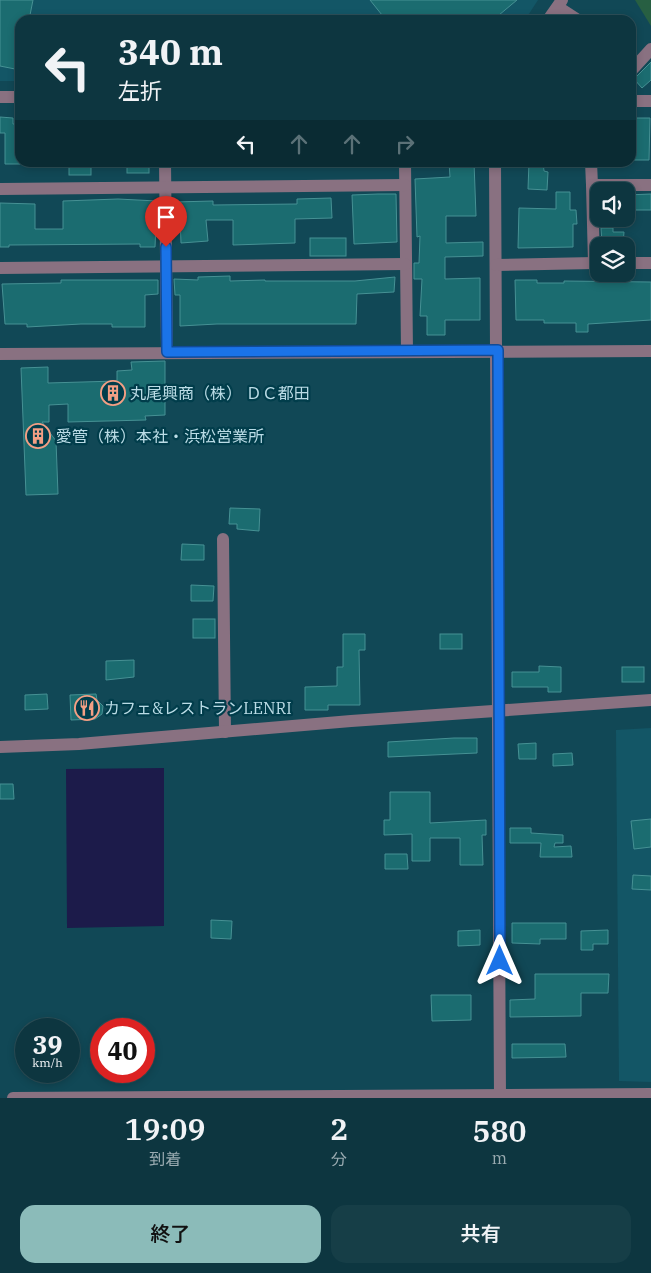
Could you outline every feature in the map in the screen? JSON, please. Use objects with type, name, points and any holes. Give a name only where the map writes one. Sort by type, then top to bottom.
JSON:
[{"type":"street","points":[[552,15],[560,3],[573,15]]},
{"type":"street","points":[[636,56],[651,49]]},
{"type":"street","points":[[0,97],[15,97]]},
{"type":"street","points":[[636,101],[651,101]]},
{"type":"street","points":[[165,167],[167,352]]},
{"type":"street","points":[[405,167],[407,352]]},
{"type":"street","points":[[495,167],[498,350],[500,1097]]},
{"type":"street","points":[[591,167],[592,182]]},
{"type":"street","points":[[0,189],[405,185]]},
{"type":"street","points":[[635,185],[651,185]]},
{"type":"street","points":[[496,265],[590,263]]},
{"type":"street","points":[[635,263],[651,263]]},
{"type":"street","points":[[0,268],[405,264]]},
{"type":"street","points":[[0,354],[498,350],[651,351]]},
{"type":"street","points":[[222,539],[225,732]]},
{"type":"street","points":[[0,747],[79,744],[651,700]]},
{"type":"street","points":[[13,1098],[500,1097],[651,1094]]},
{"type":"shaded area","points":[[0,0],[538,0],[528,15],[15,15],[15,81],[0,81]]},
{"type":"shaded area","points":[[651,728],[651,1082],[619,1081],[616,730]]},
{"type":"shaded area","points":[[164,768],[164,926],[67,928],[66,769]]},
{"type":"green space","points":[[635,0],[651,0],[651,26]]},
{"type":"building","points":[[0,0],[33,0],[30,15],[15,15],[15,69],[0,66]]},
{"type":"building","points":[[370,0],[517,0],[499,15],[382,15]]},
{"type":"building","points":[[651,62],[651,80],[642,88],[636,81],[636,77]]},
{"type":"building","points":[[0,117],[13,118],[13,124],[15,124],[15,164],[5,164],[5,133],[0,133]]},
{"type":"building","points":[[636,118],[650,118],[649,160],[636,160]]},
{"type":"building","points":[[69,167],[91,167],[91,175],[69,175]]},
{"type":"building","points":[[127,167],[149,167],[149,173],[127,173]]},
{"type":"building","points":[[449,167],[474,167],[476,216],[446,216],[446,243],[483,242],[483,256],[445,257],[445,279],[480,278],[480,320],[445,320],[445,335],[427,335],[427,316],[420,316],[422,279],[414,279],[414,263],[419,263],[420,236],[417,237],[415,179],[450,177]]},
{"type":"building","points":[[529,167],[544,167],[544,171],[548,172],[547,190],[528,189]]},
{"type":"building","points":[[556,192],[570,192],[570,210],[576,210],[577,224],[573,224],[573,247],[518,248],[519,208],[556,209]]},
{"type":"building","points":[[396,194],[397,242],[354,244],[352,195]]},
{"type":"building","points":[[651,194],[651,210],[635,210],[635,195]]},
{"type":"building","points":[[331,198],[332,218],[295,219],[295,243],[233,245],[233,220],[206,220],[208,241],[181,243],[180,217],[174,217],[174,202],[213,201],[213,205],[297,204],[297,199]]},
{"type":"building","points":[[118,199],[157,201],[155,247],[140,247],[140,244],[9,245],[9,247],[0,247],[0,203],[35,204],[35,229],[63,229],[63,201]]},
{"type":"building","points":[[601,228],[613,228],[613,232],[624,232],[624,237],[602,237]]},
{"type":"building","points":[[310,238],[346,238],[346,256],[310,256]]},
{"type":"building","points":[[230,276],[230,281],[355,281],[395,277],[394,292],[357,294],[356,324],[217,324],[180,326],[180,295],[175,295],[174,279],[198,280],[198,277]]},
{"type":"building","points":[[61,280],[158,280],[158,294],[145,295],[145,327],[112,327],[112,324],[81,324],[27,327],[27,324],[5,324],[2,284],[61,283]]},
{"type":"building","points":[[515,280],[537,280],[537,283],[564,283],[564,281],[651,282],[651,320],[588,324],[588,332],[576,332],[576,323],[544,323],[544,320],[516,320]]},
{"type":"building","points":[[165,361],[165,415],[145,416],[146,420],[68,422],[68,404],[49,405],[49,422],[42,422],[56,441],[58,494],[26,495],[21,368],[48,367],[48,383],[117,381],[117,371],[132,370],[131,362]]},
{"type":"building","points":[[230,508],[260,509],[259,531],[237,529],[237,524],[229,524]]},
{"type":"building","points":[[182,544],[204,545],[204,560],[181,560]]},
{"type":"building","points":[[191,585],[214,586],[213,601],[191,601]]},
{"type":"building","points":[[193,619],[215,619],[215,638],[193,638]]},
{"type":"building","points":[[343,634],[365,634],[365,650],[359,650],[360,705],[328,705],[328,710],[305,710],[305,687],[337,686],[337,667],[343,667]]},
{"type":"building","points":[[440,634],[462,634],[462,649],[440,649]]},
{"type":"building","points":[[134,660],[134,677],[106,680],[106,661]]},
{"type":"building","points":[[539,666],[561,667],[561,692],[548,692],[548,687],[512,687],[512,672],[539,672]]},
{"type":"building","points":[[622,667],[644,667],[644,682],[622,682]]},
{"type":"building","points":[[47,694],[48,709],[25,710],[25,695]]},
{"type":"building","name":"カフェ&レストランLENRI","points":[[96,694],[97,700],[103,706],[102,714],[95,719],[71,720],[70,695]]},
{"type":"building","points":[[477,738],[477,753],[388,757],[388,742]]},
{"type":"building","points":[[536,743],[536,759],[519,759],[518,744]]},
{"type":"building","points":[[572,753],[573,765],[553,766],[553,754]]},
{"type":"building","points":[[0,784],[13,784],[14,799],[0,799]]},
{"type":"building","points":[[390,792],[430,792],[430,823],[486,820],[486,835],[482,835],[483,865],[460,865],[460,838],[430,838],[430,861],[412,861],[412,834],[384,835],[384,820],[390,820]]},
{"type":"building","points":[[651,819],[651,847],[634,849],[631,821]]},
{"type":"building","points":[[510,828],[531,828],[531,833],[563,835],[563,843],[555,843],[554,847],[571,846],[572,857],[540,857],[541,843],[510,843]]},
{"type":"building","points":[[385,854],[407,854],[408,869],[385,869]]},
{"type":"building","points":[[633,875],[651,876],[651,890],[632,889]]},
{"type":"building","points":[[211,920],[232,921],[231,939],[211,938]]},
{"type":"building","points":[[512,923],[566,923],[566,939],[540,939],[540,944],[512,943]]},
{"type":"building","points":[[480,930],[480,945],[458,946],[458,931]]},
{"type":"building","points":[[608,930],[608,944],[593,944],[593,950],[581,950],[581,931]]},
{"type":"building","points":[[535,974],[609,974],[608,993],[581,993],[581,1016],[510,1017],[510,1000],[535,999]]},
{"type":"building","points":[[431,995],[471,995],[471,1020],[432,1021]]},
{"type":"building","points":[[512,1044],[565,1044],[566,1057],[512,1058]]},
{"type":"place","name":"丸尾興商（株） ＤＣ都田","points":[[113,393]]},
{"type":"place","name":"愛管（株）本社・浜松営業所","points":[[38,436]]},
{"type":"place","name":"カフェ&レストランLENRI","points":[[87,708]]},
{"type":"route","points":[[166,247],[167,352],[498,350],[500,961]]}]
